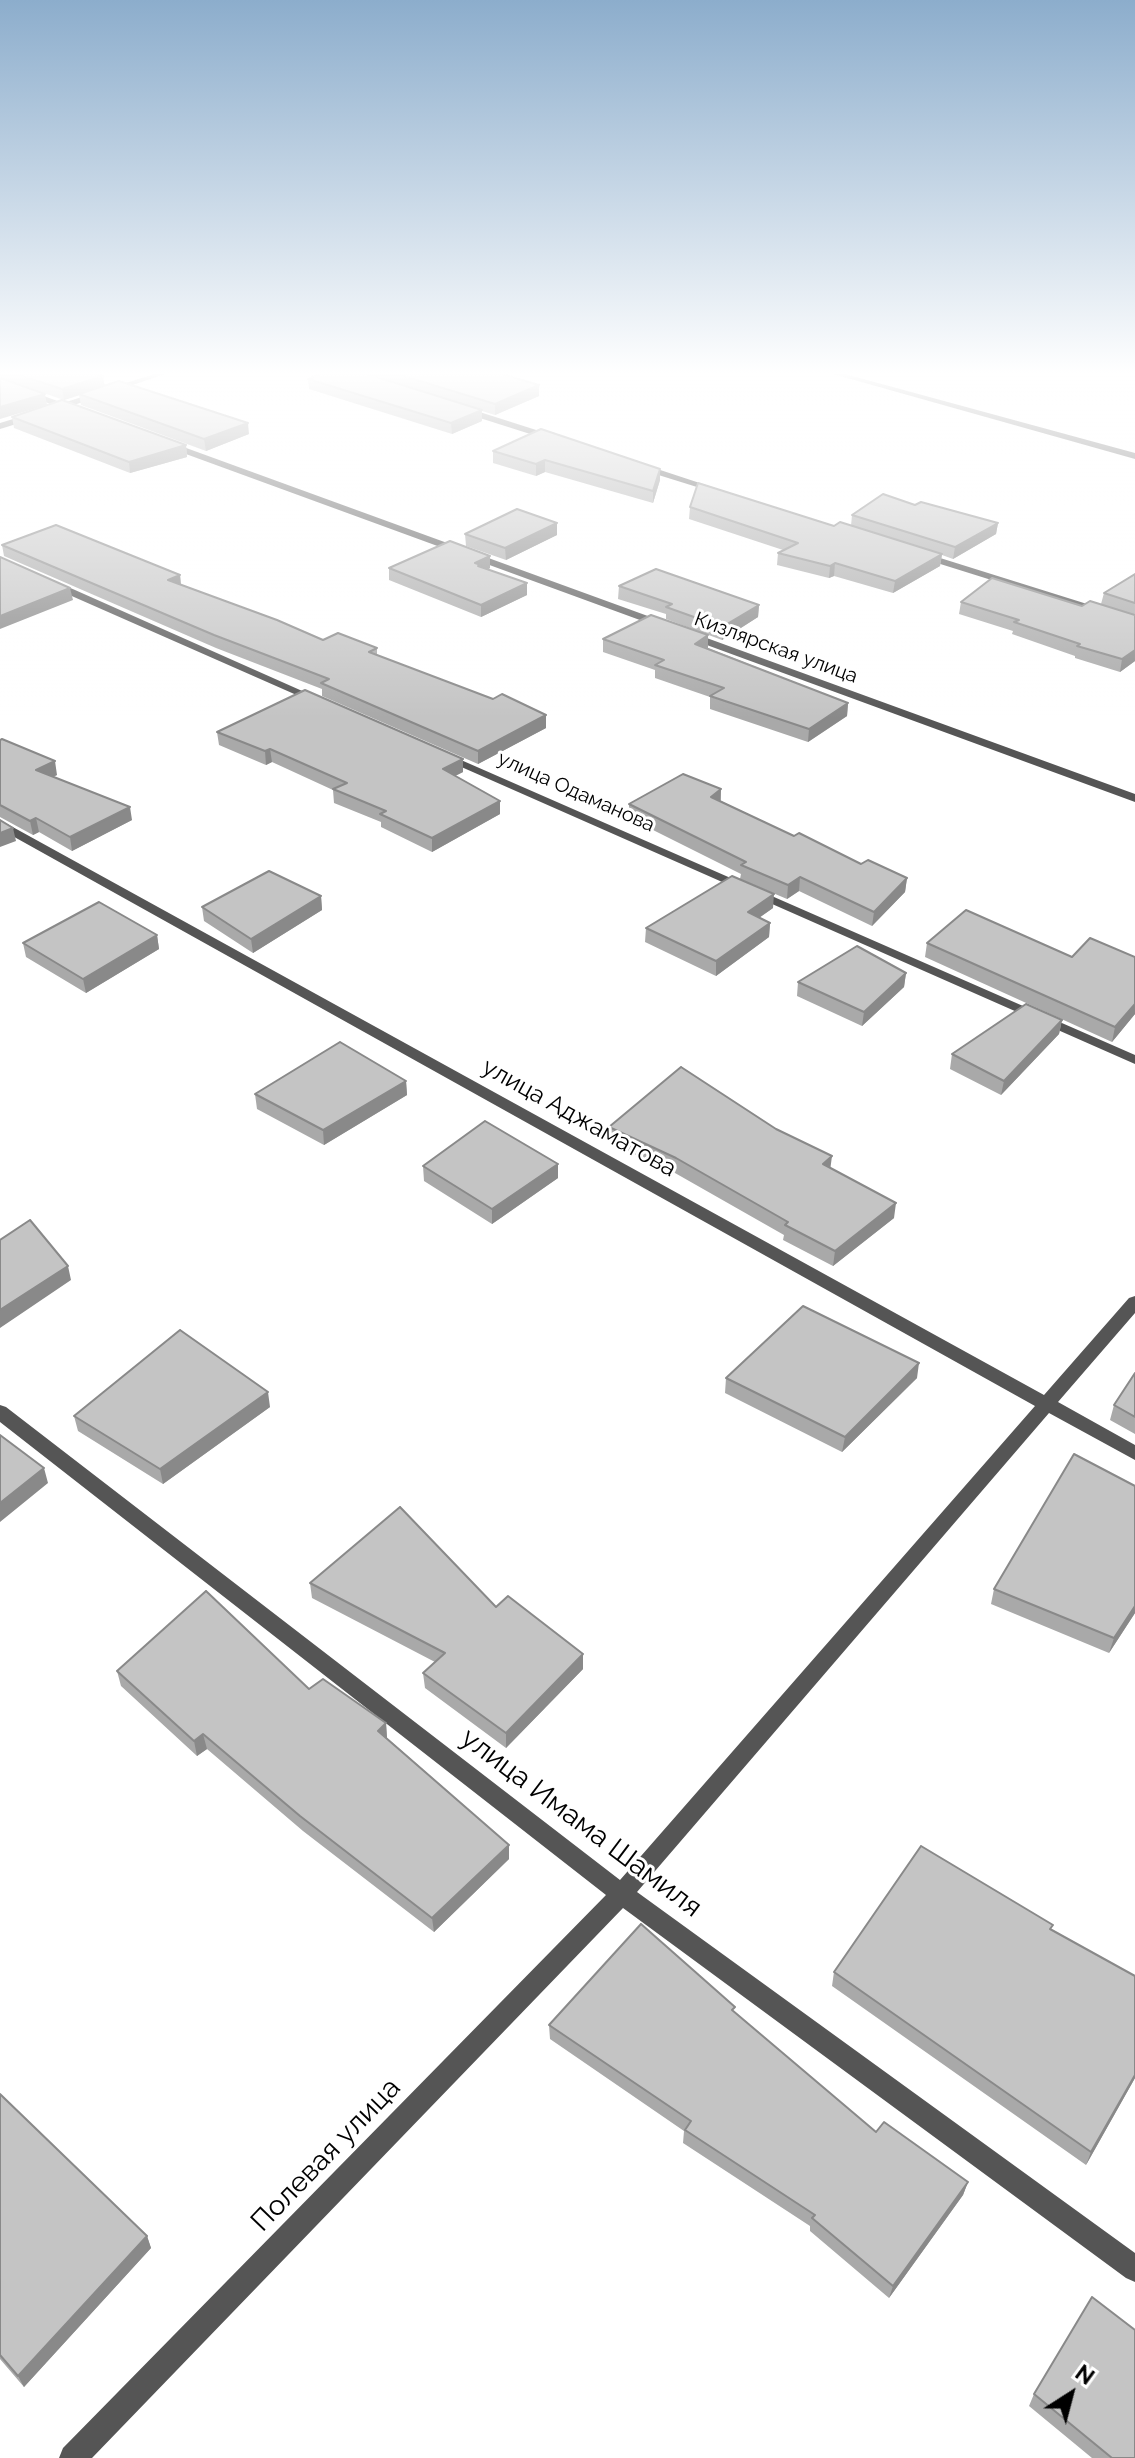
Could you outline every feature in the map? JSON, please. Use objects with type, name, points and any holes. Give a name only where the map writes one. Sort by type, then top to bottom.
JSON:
[{"type":"street","name":"Кизлярская улица","points":[[290,489],[1135,798]]},
{"type":"street","points":[[712,489],[726,493]]},
{"type":"street","points":[[908,551],[1135,622]]},
{"type":"street","points":[[44,580],[335,708]]},
{"type":"street","name":"улица Одаманова","points":[[437,753],[1135,1060]]},
{"type":"street","name":"улица Аджаматова","points":[[0,824],[1135,1453]]},
{"type":"street","name":"Полевая улица","points":[[73,2458],[622,1894],[1135,1302]]},
{"type":"street","name":"улица Имама Шамиля","points":[[0,1412],[622,1894],[1135,2269]]},
{"type":"building","points":[[696,489],[716,489],[834,526],[840,522],[942,554],[895,581],[835,563],[830,566],[778,553],[798,543],[690,507]]},
{"type":"building","points":[[883,494],[915,505],[921,502],[998,523],[955,547],[852,515]]},
{"type":"building","points":[[517,509],[557,523],[505,548],[465,534]]},
{"type":"building","points":[[56,525],[180,575],[168,580],[323,640],[338,633],[377,648],[369,652],[493,699],[502,694],[546,715],[478,751],[321,683],[329,679],[214,635],[2,545]]},
{"type":"building","points":[[450,541],[490,556],[475,563],[481,565],[478,566],[527,583],[481,605],[389,568]]},
{"type":"building","points":[[0,557],[70,588],[0,616]]},
{"type":"building","points":[[656,569],[759,605],[722,627],[666,607],[672,604],[619,586]]},
{"type":"building","points":[[1135,574],[1135,603],[1104,593]]},
{"type":"building","points":[[992,578],[1082,606],[1090,601],[1135,615],[1135,650],[1122,659],[1077,646],[1080,644],[1014,622],[1019,620],[961,602]]},
{"type":"building","points":[[651,615],[708,635],[695,644],[848,703],[809,729],[710,696],[724,688],[655,665],[664,660],[603,639]]},
{"type":"building","points":[[305,690],[463,759],[443,769],[500,801],[432,838],[380,814],[386,811],[333,789],[347,783],[270,749],[265,751],[217,732]]},
{"type":"building","points":[[2,739],[55,761],[36,770],[130,807],[70,837],[36,818],[30,821],[0,805]]},
{"type":"building","points":[[683,774],[721,789],[711,797],[794,836],[799,833],[861,864],[868,860],[907,878],[874,912],[800,877],[788,885],[741,865],[746,862],[629,804]]},
{"type":"building","points":[[0,820],[13,828],[0,833]]},
{"type":"building","points":[[269,871],[321,896],[251,939],[202,907]]},
{"type":"building","points":[[732,876],[774,894],[748,912],[770,923],[716,961],[646,928]]},
{"type":"building","points":[[99,902],[157,935],[83,979],[23,943]]},
{"type":"building","points":[[966,910],[1072,957],[1090,938],[1135,957],[1135,1004],[1115,1027],[927,943]]},
{"type":"building","points":[[857,946],[906,973],[864,1012],[798,982]]},
{"type":"building","points":[[1026,1004],[1062,1020],[1004,1081],[952,1054]]},
{"type":"building","points":[[340,1042],[406,1081],[323,1130],[255,1094]]},
{"type":"building","points":[[681,1067],[776,1129],[832,1156],[823,1164],[896,1203],[835,1251],[785,1225],[788,1222],[676,1158],[609,1127]]},
{"type":"building","points":[[485,1121],[558,1164],[492,1209],[423,1166]]},
{"type":"building","points":[[30,1220],[68,1266],[0,1310],[0,1240]]},
{"type":"building","points":[[803,1306],[919,1363],[845,1437],[726,1378]]},
{"type":"building","points":[[180,1330],[268,1392],[160,1469],[74,1416]]},
{"type":"building","points":[[1135,1373],[1135,1417],[1114,1405]]},
{"type":"building","points":[[0,1435],[44,1468],[0,1503]]},
{"type":"building","points":[[1074,1454],[1135,1486],[1135,1606],[1114,1638],[994,1589]]},
{"type":"building","points":[[400,1507],[496,1607],[508,1596],[583,1654],[506,1733],[423,1673],[445,1653],[310,1583]]},
{"type":"building","points":[[206,1591],[309,1689],[323,1679],[386,1723],[378,1731],[509,1845],[432,1918],[300,1816],[203,1734],[194,1741],[117,1671]]},
{"type":"building","points":[[921,1846],[1053,1925],[1050,1929],[1135,1976],[1135,2075],[1091,2152],[834,1972]]},
{"type":"building","points":[[641,1924],[735,2007],[732,2010],[876,2132],[884,2122],[968,2182],[893,2286],[812,2218],[815,2215],[685,2130],[691,2121],[549,2025]]},
{"type":"building","points":[[0,2094],[147,2236],[18,2376],[0,2355]]},
{"type":"building","points":[[1092,2297],[1135,2330],[1135,2458],[1112,2458],[1034,2394]]}]
